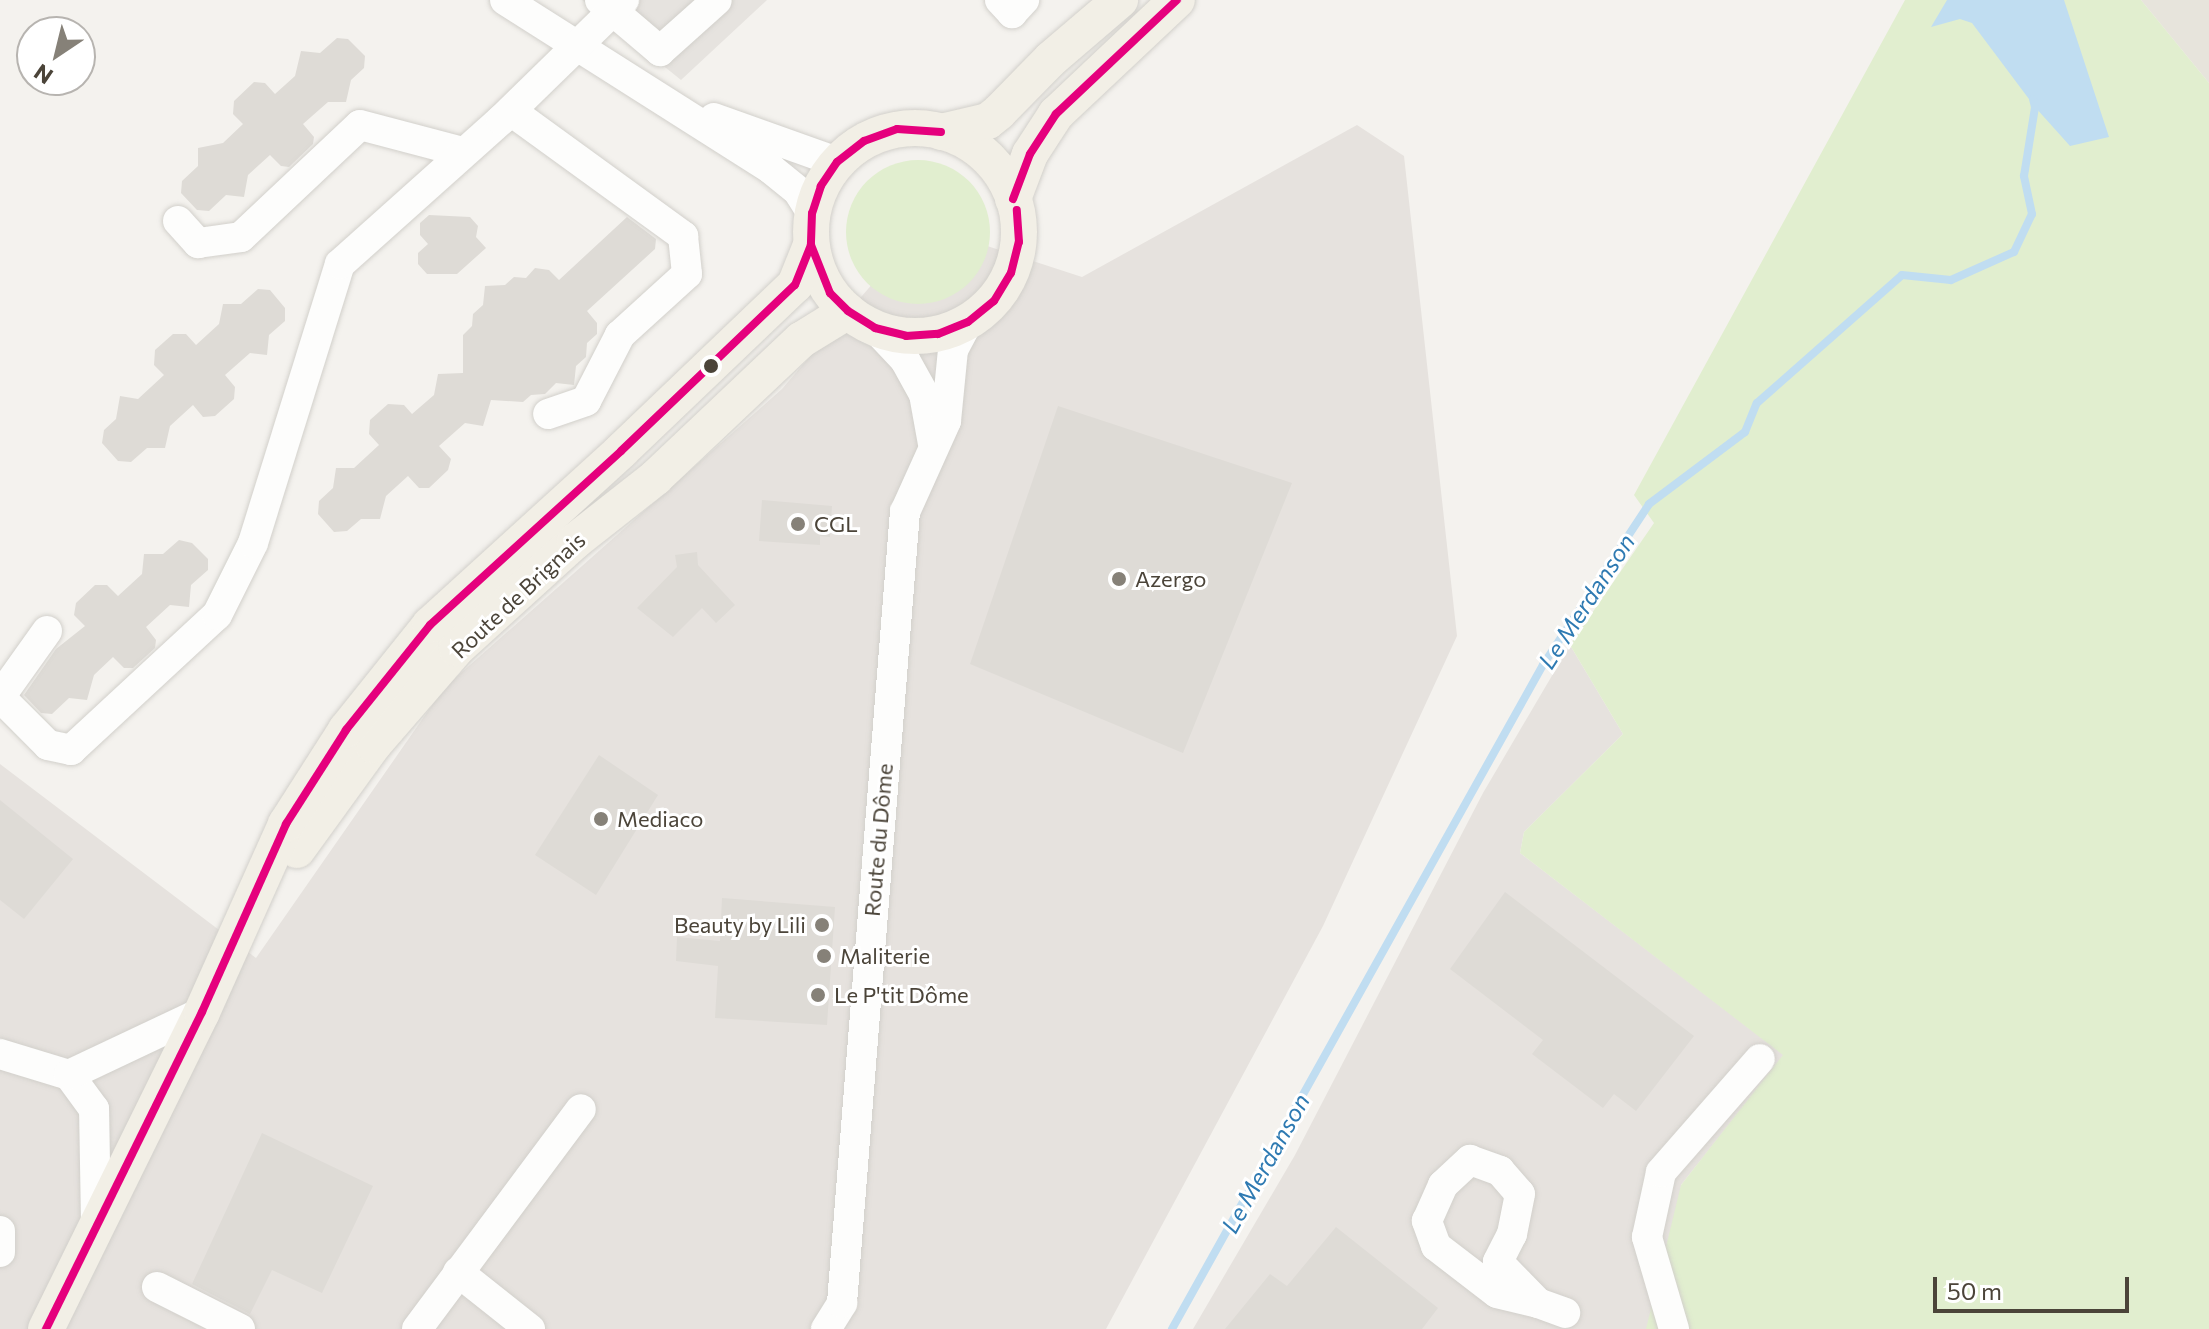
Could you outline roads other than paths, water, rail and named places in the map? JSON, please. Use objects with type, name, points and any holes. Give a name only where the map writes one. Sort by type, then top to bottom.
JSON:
[{"type":"main road","points":[[941,132],[988,157],[1006,180],[1013,199],[1019,242],[1011,273],[994,301],[968,322],[938,334],[906,336],[861,320],[830,293],[818,270],[812,229],[821,186],[837,162],[864,141],[897,129],[941,132],[979,124],[999,112],[1051,59],[1120,0]]},
{"type":"main road","points":[[1013,199],[1030,154],[1056,114],[1177,0]]},
{"type":"main road","name":"Route de Brignais","points":[[46,1329],[96,1221],[241,930],[286,824],[346,730],[430,625],[621,451],[795,285],[812,229]]},
{"type":"main road","name":"Route de Brignais","points":[[241,930],[373,745],[457,648],[575,541],[655,478],[801,340],[861,320]]},
{"type":"street","points":[[505,0],[771,169],[798,191],[812,229]]},
{"type":"street","points":[[47,631],[5,685],[2,694],[4,701],[48,745],[71,750],[217,615],[253,543],[340,264],[511,111],[578,46],[612,4],[660,51],[717,0]]},
{"type":"street","points":[[1000,0],[1012,13],[1024,0]]},
{"type":"street","points":[[656,96],[837,162]]},
{"type":"street","points":[[511,111],[683,236],[687,274],[620,335],[586,401],[548,414]]},
{"type":"street","points":[[178,221],[198,243],[241,237],[360,125],[463,152]]},
{"type":"street","points":[[861,320],[905,360],[924,394],[933,448]]},
{"type":"street","name":"Route du Dôme","points":[[826,1329],[842,1303],[905,512],[946,421],[953,350],[968,322]]},
{"type":"street","points":[[3,1060],[69,1075],[202,1012]]},
{"type":"street","points":[[1674,1329],[1647,1237],[1661,1172],[1760,1059]]},
{"type":"street","points":[[69,1075],[94,1109],[96,1221]]},
{"type":"street","points":[[417,1329],[581,1109]]},
{"type":"street","points":[[1470,1160],[1500,1171],[1520,1194],[1512,1234],[1498,1262],[1552,1308],[1497,1293],[1436,1246],[1427,1221],[1443,1185],[1470,1160]]},
{"type":"street","points":[[0,1231],[0,1252]]},
{"type":"street","points":[[458,1272],[530,1329]]},
{"type":"street","points":[[157,1287],[240,1329]]},
{"type":"water","points":[[1947,0],[2064,0],[2109,137],[2070,146],[2035,107],[1972,23],[1960,19],[1931,27]]},
{"type":"waterway","name":"Le Merdanson","points":[[1172,1329],[1543,665],[1649,504],[1745,432],[1757,403],[1902,275],[1951,280],[2014,252],[2032,214],[2024,176],[2035,107],[2033,99]]},
{"type":"place","name":"CGL","points":[[798,524]]},
{"type":"place","name":"Azergo","points":[[1119,579]]},
{"type":"place","name":"Mediaco","points":[[601,819]]},
{"type":"place","name":"Beauty by Lili","points":[[822,925]]},
{"type":"place","name":"Maliterie","points":[[824,956]]},
{"type":"place","name":"Le P'tit Dôme","points":[[818,995]]}]
